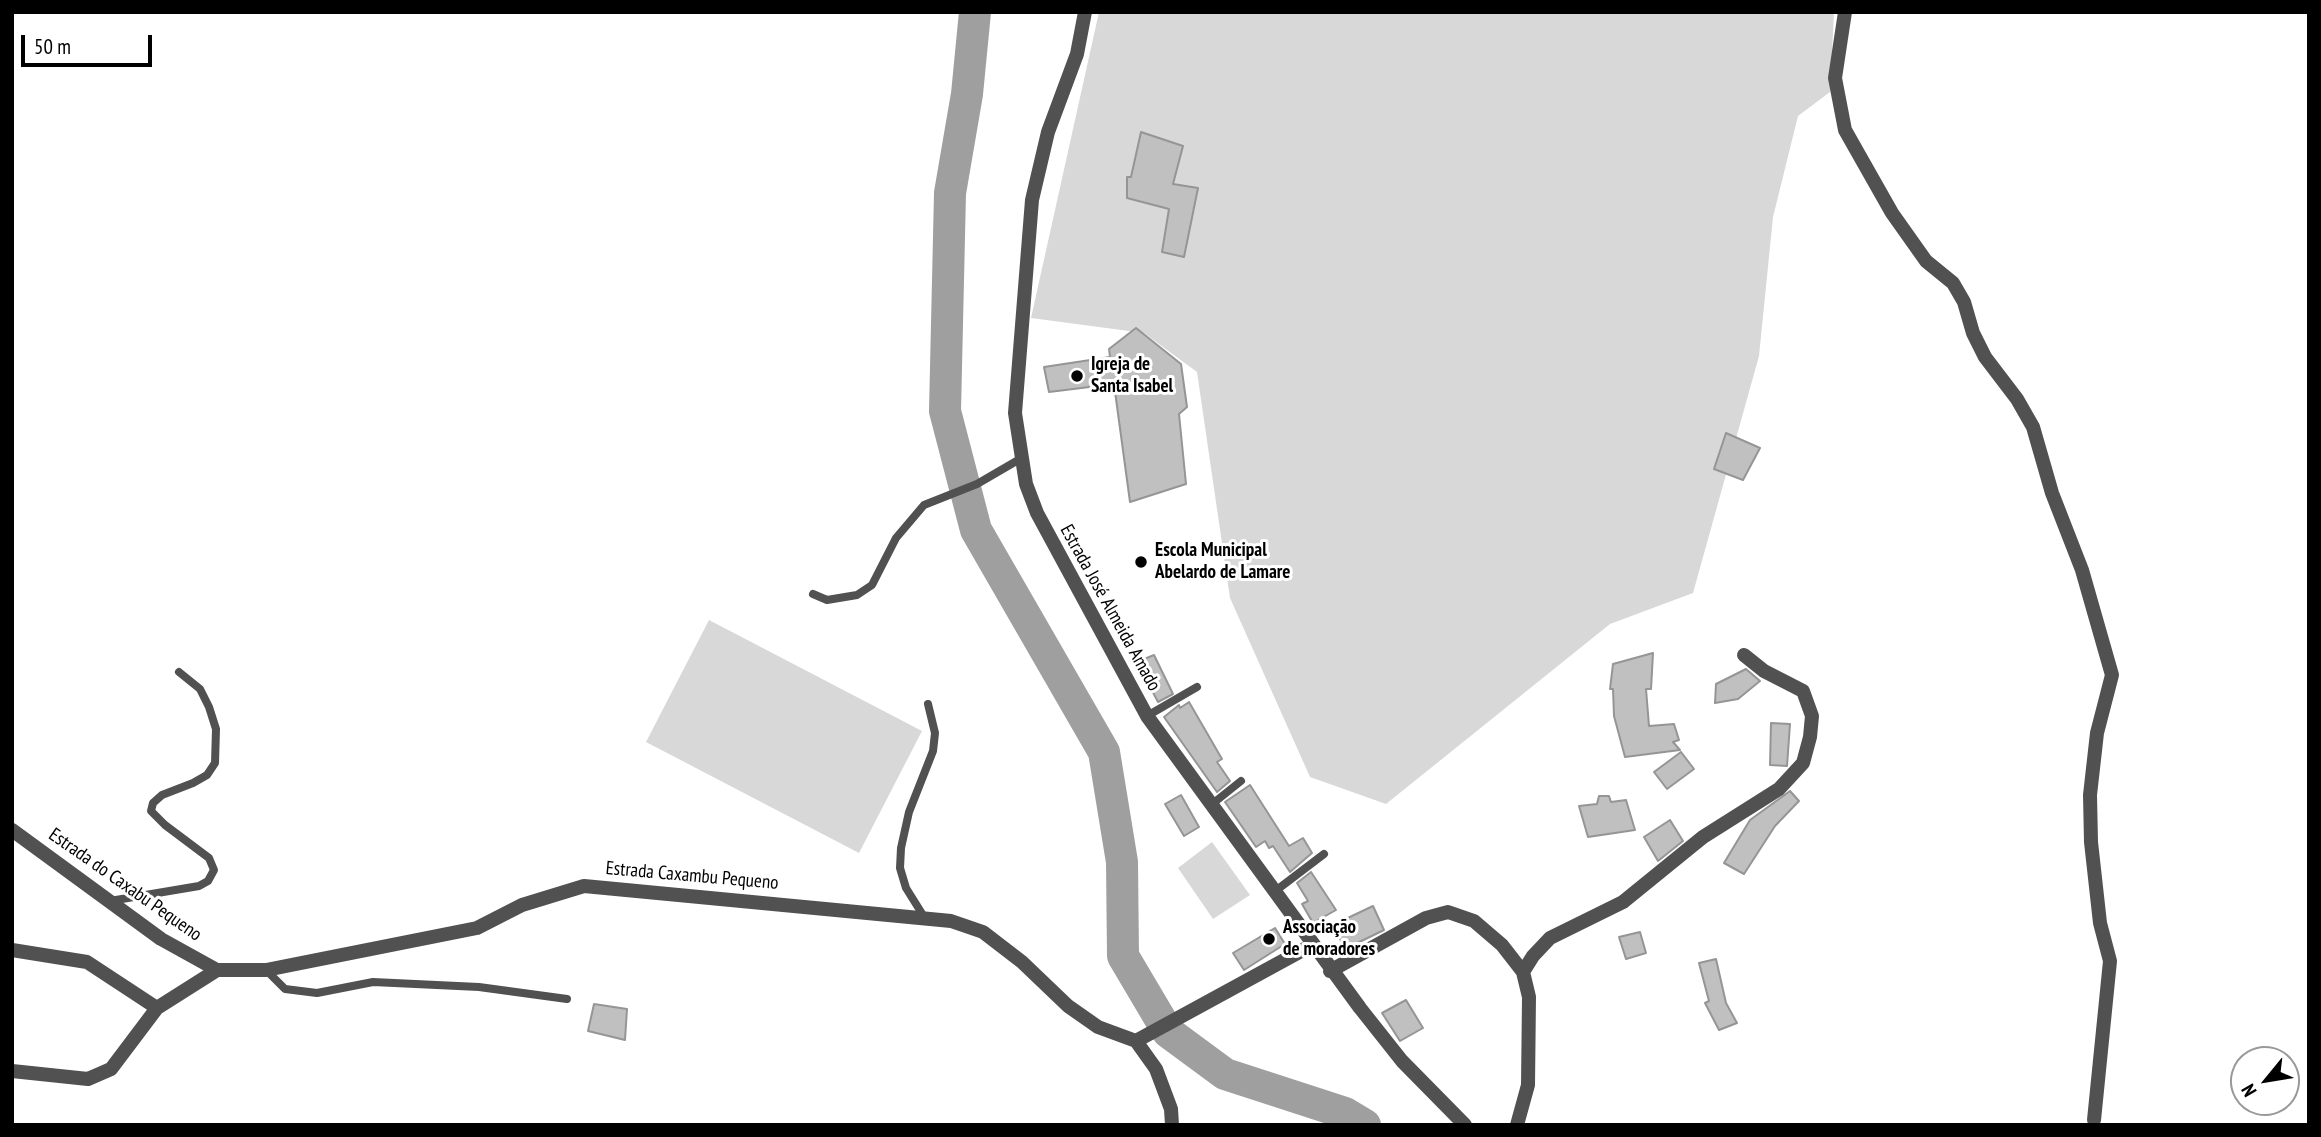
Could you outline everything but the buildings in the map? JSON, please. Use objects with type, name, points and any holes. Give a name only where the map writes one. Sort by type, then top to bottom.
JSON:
[{"type":"street","name":"Estrada José Almeida Amado","points":[[1085,12],[1076,54],[1048,132],[1032,200],[1015,414],[1020,459],[1037,513],[1147,716],[1331,971],[1402,1061],[1465,1125]]},
{"type":"street","points":[[1845,12],[1835,78],[1846,130],[1892,213],[1926,261],[1953,283],[1964,302],[1973,333],[1985,357],[2017,399],[2033,428],[2052,493],[2082,570],[2112,675],[2097,733],[2090,795],[2091,842],[2100,923],[2110,961],[2094,1120]]},
{"type":"street","points":[[1523,972],[1533,956],[1550,938],[1623,902],[1703,837],[1779,789],[1803,763],[1812,716],[1803,691],[1763,671],[1744,655]]},
{"type":"street","name":"Estrada do Caxabu Pequeno","points":[[12,830],[161,939],[217,970]]},
{"type":"street","name":"Estrada Caxambu Pequeno","points":[[217,970],[265,970],[477,929],[522,905],[584,886],[732,898],[951,921],[983,932],[1022,962],[1069,1006],[1098,1027],[1142,1037]]},
{"type":"street","points":[[1331,971],[1426,918],[1448,912],[1474,921],[1502,945],[1523,972],[1529,996],[1528,1085],[1517,1125]]},
{"type":"street","points":[[1172,1125],[1171,1109],[1142,1037],[1312,945]]},
{"type":"street","points":[[12,950],[87,962],[157,1008]]},
{"type":"street","points":[[12,1071],[88,1079],[111,1069],[157,1008],[217,970]]},
{"type":"lane","points":[[813,594],[827,600],[857,595],[872,585],[896,538],[924,505],[977,484],[1020,459]]},
{"type":"lane","points":[[110,901],[200,886],[208,881],[214,870],[209,858],[151,811],[153,803],[162,795],[207,775],[215,763],[216,729],[209,708],[200,689],[178,672]]},
{"type":"lane","points":[[1147,716],[1197,687]]},
{"type":"lane","points":[[926,920],[906,888],[900,869],[901,848],[909,812],[933,751],[935,733],[928,704]]},
{"type":"lane","points":[[1211,805],[1241,781]]},
{"type":"lane","points":[[1275,892],[1324,855]]},
{"type":"lane","points":[[265,970],[285,989],[317,992],[373,982],[479,987],[567,999]]},
{"type":"shaded area","points":[[1099,12],[1834,12],[1830,92],[1798,116],[1773,217],[1759,356],[1693,593],[1610,624],[1386,804],[1310,777],[1230,598],[1197,372],[1144,333],[1031,318]]},
{"type":"shaded area","points":[[709,620],[922,731],[859,853],[646,742]]},
{"type":"shaded area","points":[[1212,842],[1250,895],[1213,919],[1178,868]]},
{"type":"waterway","points":[[975,12],[967,94],[950,193],[945,411],[976,530],[1104,752],[1122,862],[1123,956],[1168,1032],[1225,1074],[1345,1113],[1365,1125]]},
{"type":"place","name":"Igreja de Santa Isabel","points":[[1077,376]]},
{"type":"place","name":"Escola Municipal Abelardo de Lamare","points":[[1141,562]]},
{"type":"place","name":"Associação de moradores","points":[[1269,939]]}]
